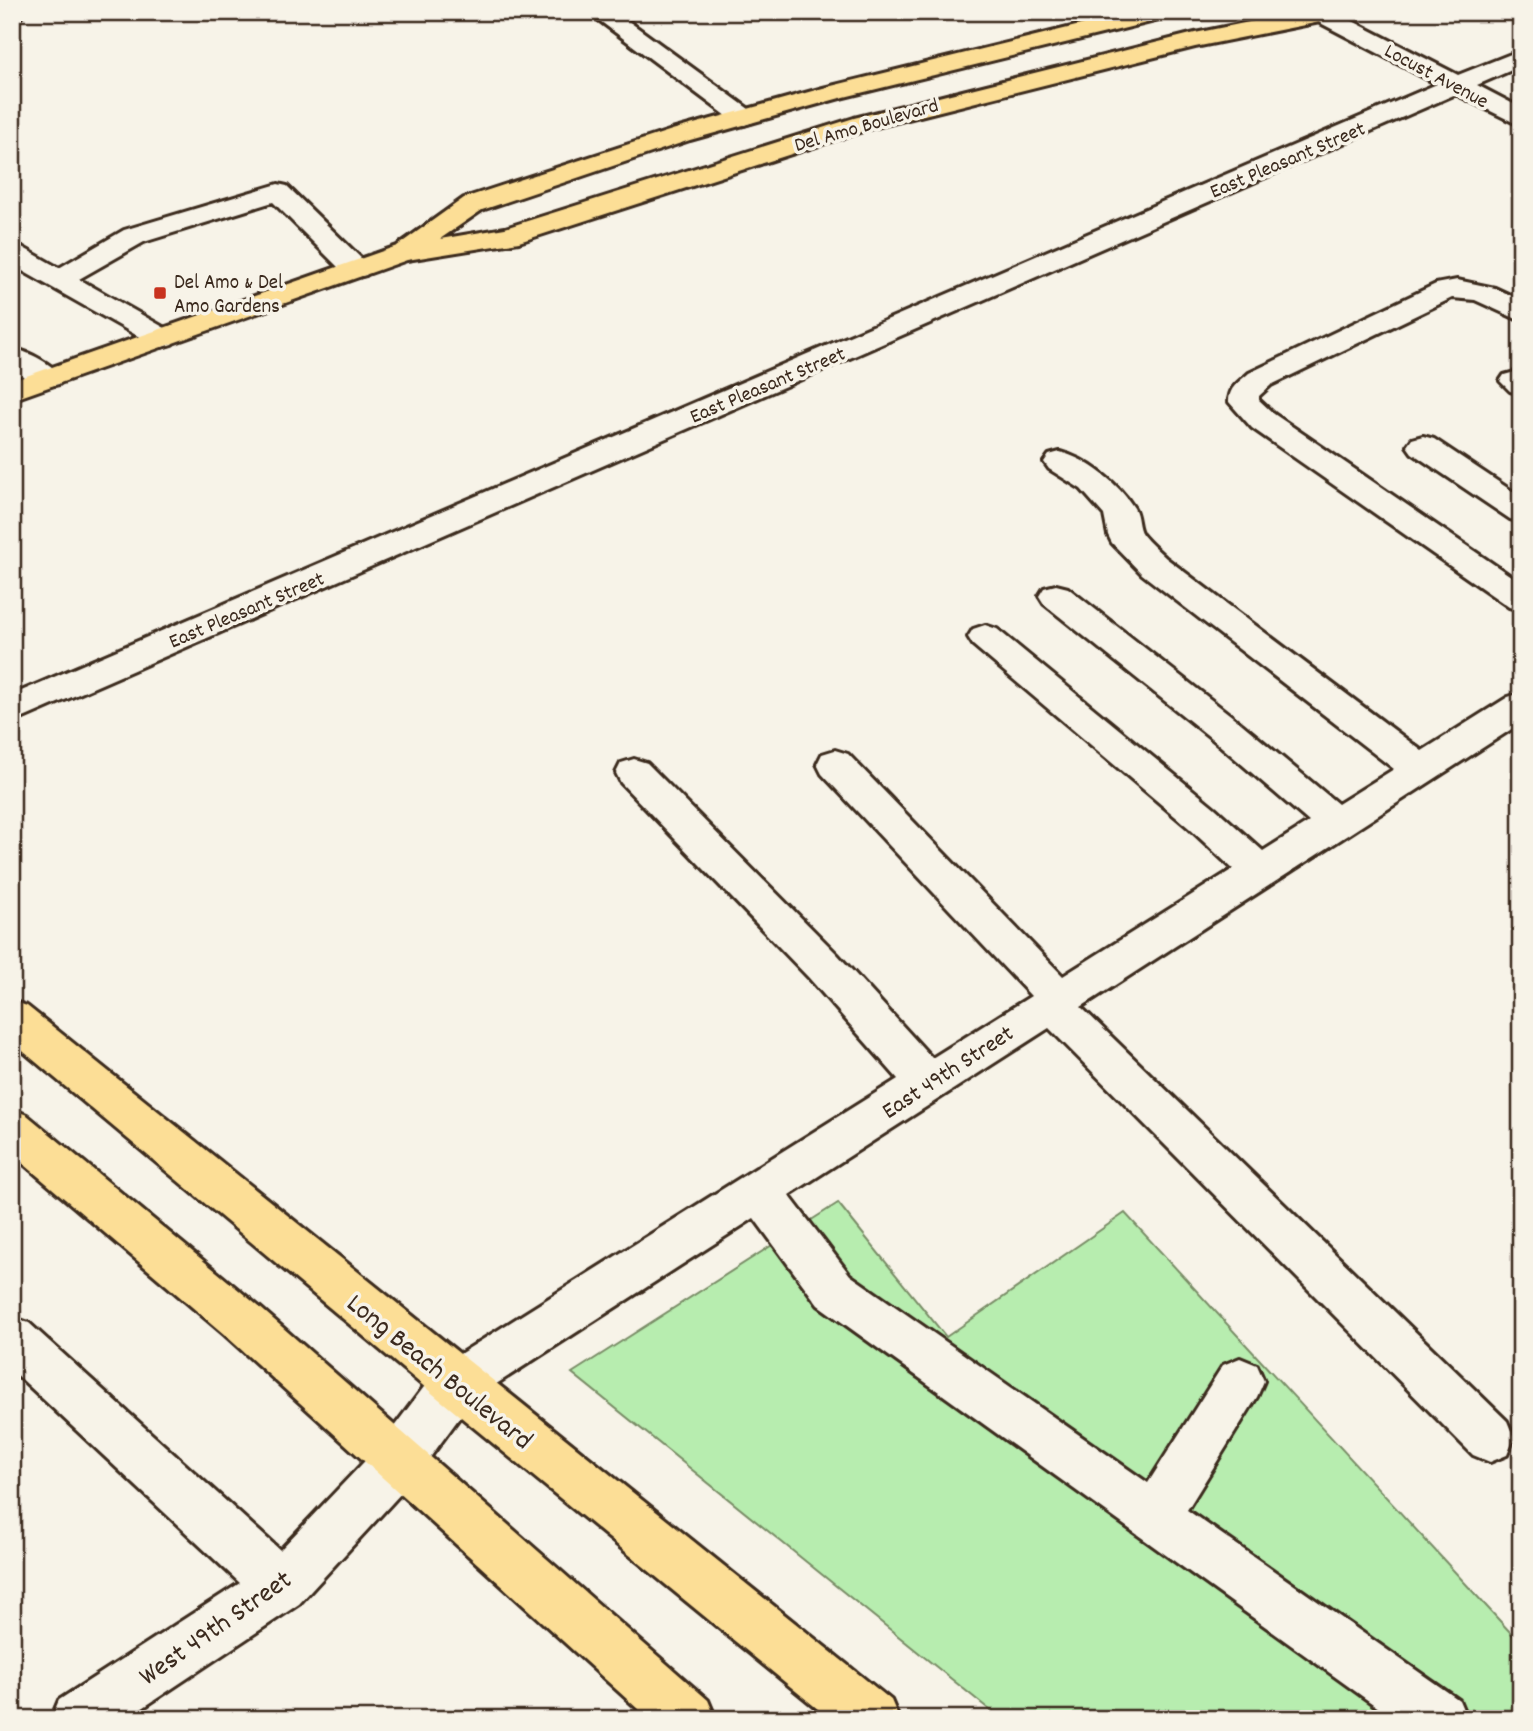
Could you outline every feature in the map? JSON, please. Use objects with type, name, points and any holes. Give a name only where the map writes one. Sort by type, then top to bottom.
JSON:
[{"type":"main road","name":"Del Amo Boulevard","points":[[402,253],[473,204],[681,135],[912,73],[1163,12]]},
{"type":"main road","name":"Del Amo Boulevard","points":[[12,391],[402,253],[509,236],[863,123],[1195,40],[1324,13]]},
{"type":"main road","name":"Long Beach Boulevard","points":[[12,1018],[456,1383],[872,1719]]},
{"type":"main road","points":[[12,1128],[241,1320],[689,1719]]},
{"type":"street","points":[[600,12],[744,117]]},
{"type":"street","name":"Locust Avenue","points":[[1324,13],[1521,118]]},
{"type":"street","name":"East Pleasant Street","points":[[12,710],[1521,57]]},
{"type":"street","points":[[60,279],[134,236],[278,192],[356,268]]},
{"type":"street","points":[[12,253],[162,338]]},
{"type":"street","points":[[1521,312],[1483,292],[1456,288],[1446,290],[1261,379],[1244,393],[1244,402],[1263,421],[1521,599]]},
{"type":"street","points":[[12,357],[48,378]]},
{"type":"street","points":[[1423,446],[1521,512]]},
{"type":"street","points":[[1060,462],[1092,482],[1119,512],[1124,535],[1154,566],[1421,770]]},
{"type":"street","points":[[1056,596],[1336,823]]},
{"type":"street","points":[[985,638],[1202,818],[1261,872]]},
{"type":"street","name":"East 49th Street","points":[[398,1461],[456,1383],[1521,706]]},
{"type":"street","points":[[835,764],[1056,1001],[1490,1438]]},
{"type":"street","points":[[634,773],[822,966],[928,1083]]},
{"type":"street","points":[[759,1190],[834,1290],[1440,1719]]},
{"type":"street","points":[[12,1339],[281,1586]]},
{"type":"street","points":[[1154,1517],[1240,1381]]},
{"type":"street","name":"West 49th Street","points":[[78,1719],[281,1586],[398,1461]]},
{"type":"green space","points":[[838,1203],[946,1337],[1125,1213],[1521,1644],[1521,1719],[1001,1719],[572,1373]]},
{"type":"place","name":"Del Amo & Del Amo Gardens","points":[[160,293]]}]
